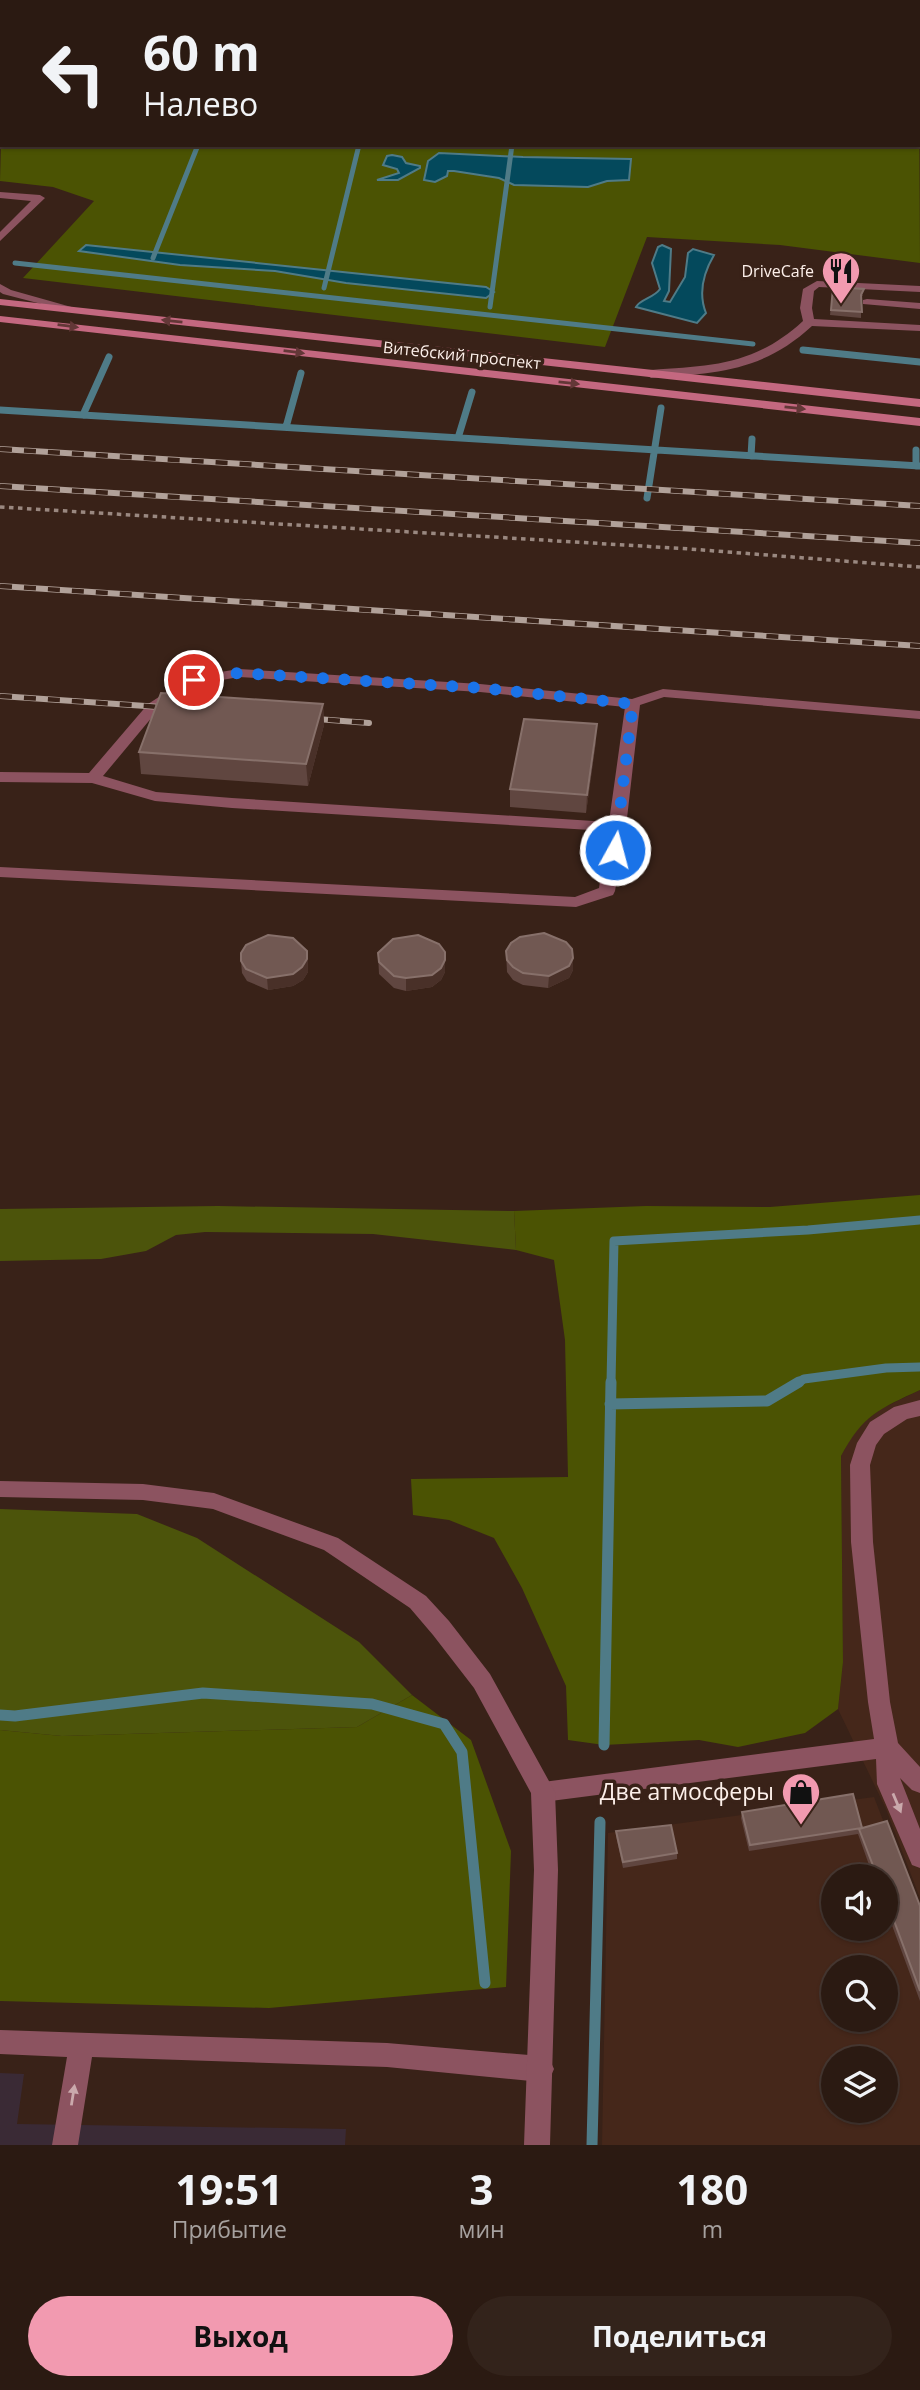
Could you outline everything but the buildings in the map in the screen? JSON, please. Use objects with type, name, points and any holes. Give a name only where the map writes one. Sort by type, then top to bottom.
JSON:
[{"type":"main road","name":"Витебский проспект","points":[[0,302],[920,403]]},
{"type":"main road","name":"Витебский проспект","points":[[0,319],[920,422]]},
{"type":"street","points":[[0,195],[40,198],[1,239]]},
{"type":"street","points":[[809,322],[806,308],[809,289],[817,284],[920,289]]},
{"type":"street","points":[[865,313],[868,286]]},
{"type":"street","points":[[0,287],[7,292],[76,310]]},
{"type":"street","points":[[645,374],[747,365],[797,335],[809,322],[920,306]]},
{"type":"street","points":[[865,313],[920,317]]},
{"type":"street","points":[[865,313],[920,328]]},
{"type":"street","points":[[93,778],[153,707],[194,680],[239,673],[480,688],[633,704],[663,693],[920,715]]},
{"type":"street","points":[[0,872],[576,902],[607,891],[633,704]]},
{"type":"street","points":[[0,777],[93,778],[155,796],[232,803],[618,827]]},
{"type":"street","points":[[920,1408],[901,1413],[877,1428],[867,1443],[860,1465],[862,1542],[879,1702],[887,1747],[889,1784],[920,1857]]},
{"type":"street","points":[[0,1489],[143,1492],[214,1501],[331,1544],[418,1602],[482,1681],[543,1792],[546,1870],[537,2145]]},
{"type":"street","points":[[887,1747],[920,1783]]},
{"type":"street","points":[[543,1792],[887,1747]]},
{"type":"street","points":[[0,2042],[387,2054],[541,2069]]},
{"type":"street","points":[[65,2145],[81,2045]]},
{"type":"path","points":[[0,507],[690,549],[920,567]]},
{"type":"shaded area","points":[[920,1390],[920,1898],[886,1809],[838,1709],[843,1662],[841,1456],[855,1429],[881,1409]]},
{"type":"shaded area","points":[[874,1797],[920,1916],[920,2145],[602,2145],[608,1833]]},
{"type":"shaded area","points":[[0,2073],[24,2074],[17,2124],[346,2129],[345,2145],[0,2145]]},
{"type":"green space","points":[[1,147],[919,147],[920,263],[780,245],[647,237],[605,347],[23,278],[94,201],[53,187],[0,181]]},
{"type":"green space","points":[[920,1195],[920,1390],[873,1415],[857,1431],[841,1456],[843,1662],[838,1709],[805,1733],[738,1747],[699,1740],[604,1745],[568,1740],[566,1686],[522,1588],[494,1538],[449,1520],[413,1515],[411,1479],[568,1477],[565,1340],[554,1260],[516,1250],[514,1211],[646,1206],[770,1207]]},
{"type":"green space","points":[[218,1206],[514,1211],[516,1250],[373,1234],[205,1232],[176,1235],[146,1251],[101,1259],[0,1261],[0,1209]]},
{"type":"green space","points":[[0,1509],[137,1514],[197,1538],[359,1642],[412,1695],[357,1727],[62,1736],[0,1730]]},
{"type":"green space","points":[[412,1695],[471,1740],[511,1851],[506,1987],[269,2008],[0,2001],[0,1730],[62,1736],[357,1727]]},
{"type":"water","points":[[439,153],[631,159],[629,180],[607,181],[588,187],[514,185],[499,178],[454,171],[448,171],[447,176],[435,182],[424,180],[428,161]]},
{"type":"water","points":[[387,156],[402,157],[406,163],[420,168],[398,180],[377,180],[399,173],[397,169],[383,165]]},
{"type":"water","points":[[86,245],[486,287],[494,292],[486,298],[346,283],[275,271],[180,265],[79,251]]},
{"type":"water","points":[[662,245],[671,249],[669,291],[664,301],[670,302],[685,277],[688,253],[693,249],[714,255],[703,283],[702,298],[706,313],[697,323],[636,307],[660,289],[652,263],[658,247]]},
{"type":"waterway","points":[[153,258],[197,147]]},
{"type":"waterway","points":[[324,288],[359,147]]},
{"type":"waterway","points":[[490,307],[512,147]]},
{"type":"waterway","points":[[15,263],[753,344]]},
{"type":"waterway","points":[[803,350],[920,362]]},
{"type":"waterway","points":[[83,415],[109,357]]},
{"type":"waterway","points":[[286,427],[301,373]]},
{"type":"waterway","points":[[458,438],[472,392]]},
{"type":"waterway","points":[[654,450],[661,408]]},
{"type":"waterway","points":[[0,410],[458,438]]},
{"type":"waterway","points":[[458,438],[654,450]]},
{"type":"waterway","points":[[751,456],[752,439]]},
{"type":"waterway","points":[[647,498],[654,450]]},
{"type":"waterway","points":[[654,450],[751,456]]},
{"type":"waterway","points":[[916,450],[916,466]]},
{"type":"waterway","points":[[751,456],[916,466]]},
{"type":"waterway","points":[[916,466],[920,466]]},
{"type":"waterway","points":[[611,1383],[614,1241],[808,1230],[920,1220]]},
{"type":"waterway","points":[[797,1383],[804,1379],[886,1368],[920,1367]]},
{"type":"waterway","points":[[611,1382],[611,1404]]},
{"type":"waterway","points":[[611,1404],[767,1401],[799,1382]]},
{"type":"waterway","points":[[604,1745],[611,1404]]},
{"type":"waterway","points":[[0,1715],[15,1716],[203,1693],[372,1704],[444,1724],[462,1752],[485,1983]]},
{"type":"waterway","points":[[592,2145],[600,1822]]},
{"type":"railway","points":[[0,449],[920,506]]},
{"type":"railway","points":[[0,486],[920,543]]},
{"type":"railway","points":[[0,586],[920,646]]},
{"type":"railway","points":[[0,696],[175,708]]},
{"type":"railway","points":[[304,718],[369,723]]},
{"type":"place","name":"DriveCafe","points":[[841,305]]},
{"type":"place","name":"Две атмосферы","points":[[801,1826]]},
{"type":"route","points":[[194,680],[239,673],[480,688],[633,704],[615,850]]}]
